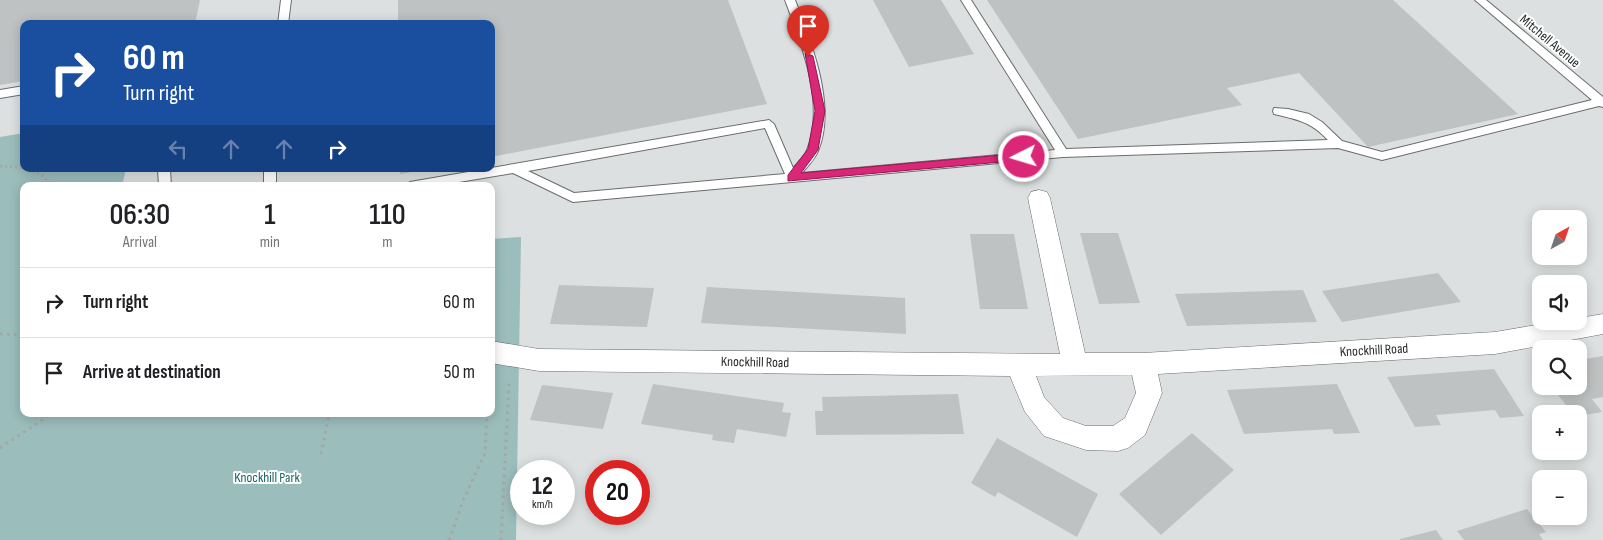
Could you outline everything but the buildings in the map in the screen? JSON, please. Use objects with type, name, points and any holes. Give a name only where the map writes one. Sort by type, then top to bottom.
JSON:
[{"type":"street","points":[[1039,198],[1075,365]]},
{"type":"street","name":"Knockhill Road","points":[[501,354],[539,360],[1019,365],[1143,364],[1495,342],[1603,324]]},
{"type":"street","points":[[1019,365],[1034,404],[1054,427],[1086,438],[1118,439],[1135,426],[1149,393],[1143,364]]},
{"type":"lane","points":[[284,20],[286,0]]},
{"type":"lane","points":[[790,0],[804,37],[820,111],[812,150],[792,178]]},
{"type":"lane","points":[[966,0],[1063,153]]},
{"type":"lane","name":"Mitchell Avenue","points":[[1480,0],[1602,102]]},
{"type":"lane","points":[[0,94],[20,91]]},
{"type":"lane","points":[[514,169],[573,198],[1063,153],[1338,144],[1382,156],[1602,102]]},
{"type":"lane","points":[[1278,111],[1303,115],[1323,126],[1338,144]]},
{"type":"lane","points":[[434,182],[769,124],[792,178]]},
{"type":"path","points":[[0,166],[20,168]]},
{"type":"path","points":[[35,172],[42,175],[48,182]]},
{"type":"path","points":[[0,334],[20,335]]},
{"type":"path","points":[[501,354],[501,540]]},
{"type":"path","points":[[0,448],[46,417]]},
{"type":"path","points":[[321,454],[328,417]]},
{"type":"path","points":[[449,540],[462,502],[485,454],[487,417]]},
{"type":"green space","name":"Knockhill Park","points":[[20,134],[20,172],[125,172],[123,182],[20,182],[20,417],[495,417],[495,239],[521,237],[517,460],[510,460],[510,525],[516,525],[516,540],[0,540],[0,137]]},
{"type":"route","points":[[808,56],[820,111],[812,150],[792,178],[1024,157]]}]
